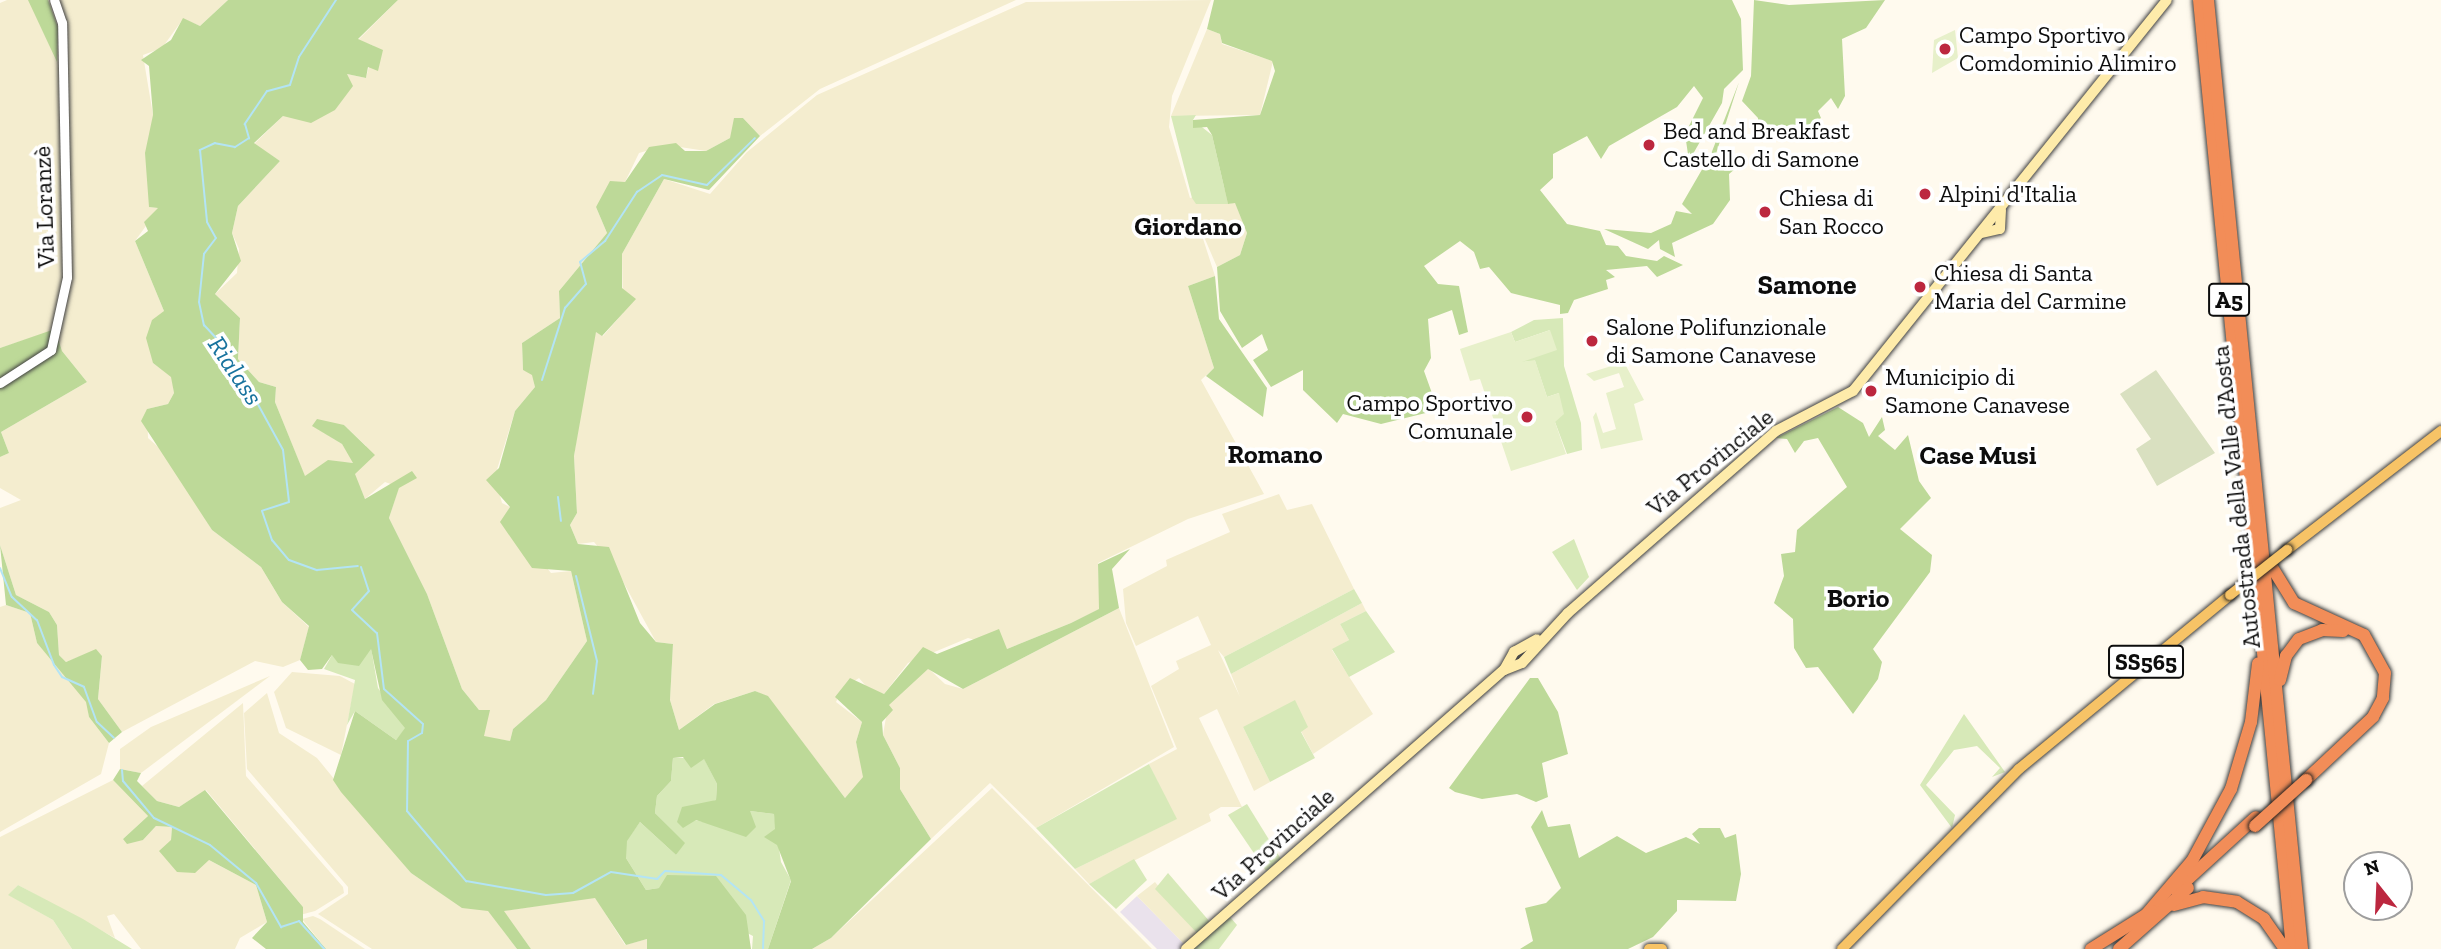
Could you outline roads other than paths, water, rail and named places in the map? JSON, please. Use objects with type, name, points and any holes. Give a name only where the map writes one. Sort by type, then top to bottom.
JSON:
[{"type":"highway","name":"Autostrada della Valle d'Aosta","points":[[2199,0],[2292,949]]},
{"type":"highway","name":"Autostrada della Valle d'Aosta","points":[[2208,0],[2302,949]]},
{"type":"highway","points":[[2091,949],[2145,916],[2373,717],[2384,698],[2385,673],[2364,635],[2307,611],[2283,592],[2271,570],[2258,497]]},
{"type":"highway","points":[[2145,916],[2192,860],[2237,772],[2255,701],[2258,599]]},
{"type":"highway","points":[[2282,740],[2280,678],[2289,650],[2322,629],[2357,637],[2378,664],[2377,702],[2306,776]]},
{"type":"highway","points":[[2119,949],[2164,910],[2255,821]]},
{"type":"highway","points":[[2164,910],[2195,898],[2229,900],[2264,919],[2285,949]]},
{"type":"main road","name":"Via Provinciale","points":[[1186,949],[1776,431],[1853,391],[1992,222],[2167,0]]},
{"type":"main road","name":"SS565","points":[[1842,949],[2019,769],[2230,595],[2441,431]]},
{"type":"main road","points":[[1649,949],[1662,949]]},
{"type":"street","name":"Via Loranzè","points":[[0,383],[51,350],[67,277],[62,23],[54,0]]},
{"type":"waterway","name":"Rialass","points":[[336,0],[299,57],[290,85],[267,91],[245,124],[249,138],[235,147],[215,143],[200,150],[207,222],[216,238],[204,254],[199,302],[204,325],[222,344],[224,361],[255,399],[283,450],[289,502],[262,511],[272,540],[289,560],[317,570],[358,566]]},
{"type":"waterway","points":[[542,380],[565,308],[586,284],[580,262],[605,241],[637,192],[662,175],[707,185],[755,138]]},
{"type":"waterway","points":[[558,497],[561,521]]},
{"type":"waterway","name":"Rialass","points":[[361,567],[369,591],[352,610],[377,633],[384,689],[423,724],[422,733],[408,741],[407,811],[466,881],[546,895],[573,893],[611,872],[657,879],[665,871],[721,875],[751,900],[764,921],[763,949]]},
{"type":"waterway","points":[[0,568],[12,597],[37,620],[54,665],[62,677],[84,687],[97,722],[114,738]]},
{"type":"waterway","points":[[576,576],[597,661],[593,694]]},
{"type":"waterway","points":[[122,770],[123,781],[154,818],[210,845],[256,883],[281,927],[299,921],[324,949]]},
{"type":"place","name":"Campo Sportivo Comdominio Alimiro","points":[[1945,49]]},
{"type":"place","name":"Bed and Breakfast Castello di Samone","points":[[1649,145]]},
{"type":"place","name":"Alpini d'Italia","points":[[1925,194]]},
{"type":"place","name":"Chiesa di San Rocco","points":[[1765,212]]},
{"type":"place","name":"Chiesa di Santa Maria del Carmine","points":[[1920,287]]},
{"type":"place","name":"Salone Polifunzionale di Samone Canavese","points":[[1592,341]]},
{"type":"place","name":"Municipio di Samone Canavese","points":[[1871,391]]},
{"type":"place","name":"Campo Sportivo Comunale","points":[[1527,417]]},
{"type":"district","name":"Giordano","points":[[1188,227]]},
{"type":"district","name":"Samone","points":[[1807,285]]},
{"type":"district","name":"Romano","points":[[1275,455]]},
{"type":"district","name":"Case Musi","points":[[1978,456]]},
{"type":"district","name":"Borio","points":[[1858,599]]}]
